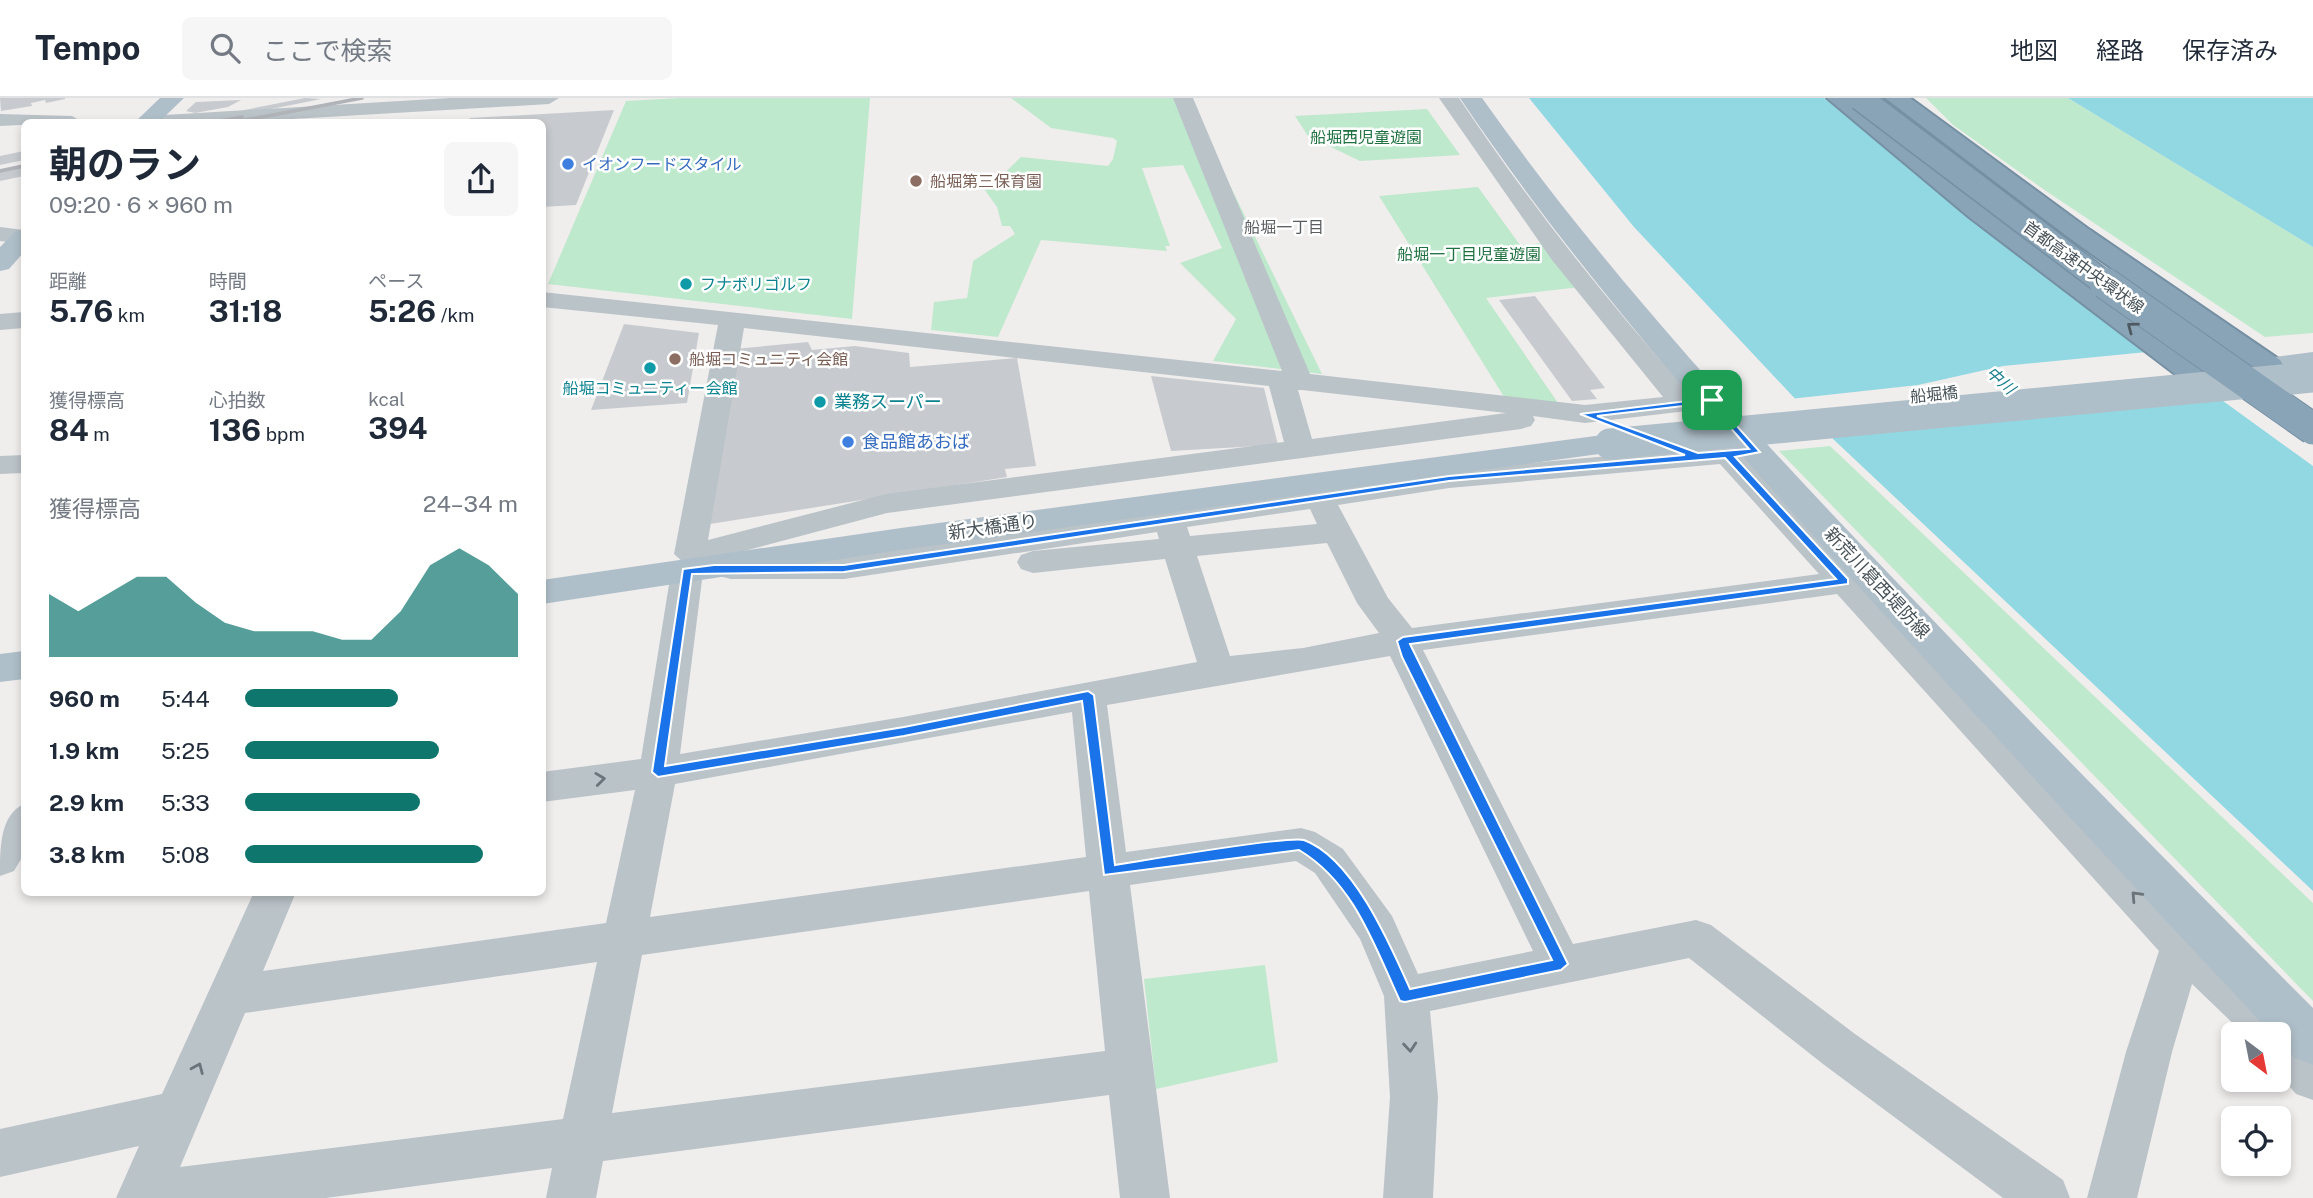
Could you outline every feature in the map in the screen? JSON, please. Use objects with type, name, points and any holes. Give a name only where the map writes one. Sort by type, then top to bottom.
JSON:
[{"type":"highway","points":[[1838,98],[1978,212],[2186,368]]},
{"type":"highway","name":"首都高速中央環状線","points":[[1860,98],[2079,265],[2313,429]]},
{"type":"highway","name":"首都高速中央環状線","points":[[1882,98],[2015,200],[2313,409]]},
{"type":"highway","points":[[1896,98],[2263,374]]},
{"type":"main road","points":[[150,119],[173,98]]},
{"type":"main road","name":"新荒川葛西堤防線","points":[[1471,98],[1506,150],[1660,343],[1727,454],[2012,730],[2276,1022]]},
{"type":"main road","points":[[0,263],[21,240]]},
{"type":"main road","name":"船堀橋","points":[[1597,429],[2263,374],[2313,361]]},
{"type":"main road","name":"船堀橋","points":[[1597,429],[2186,368],[2313,377]]},
{"type":"main road","name":"新大橋通り","points":[[546,591],[700,561],[900,530],[1597,429]]},
{"type":"main road","name":"新大橋通り","points":[[546,574],[700,561]]},
{"type":"main road","points":[[0,648],[21,645]]},
{"type":"main road","points":[[0,668],[21,665]]},
{"type":"street","points":[[213,117],[232,110],[294,98]]},
{"type":"street","points":[[293,119],[399,98]]},
{"type":"street","points":[[187,119],[466,100],[549,98]]},
{"type":"street","points":[[1183,98],[1290,381],[1300,449]]},
{"type":"street","points":[[1449,98],[1479,144],[1614,326],[1697,402]]},
{"type":"street","points":[[455,119],[466,100]]},
{"type":"street","points":[[0,120],[21,121]]},
{"type":"street","points":[[0,234],[21,237]]},
{"type":"street","points":[[546,299],[1549,410],[1597,429],[1727,454],[2182,946],[2273,1022]]},
{"type":"street","points":[[0,322],[21,320]]},
{"type":"street","points":[[571,1198],[700,561],[732,320]]},
{"type":"street","points":[[1597,429],[1697,402]]},
{"type":"street","points":[[700,561],[886,504],[1520,420],[1549,410]]},
{"type":"street","points":[[700,561],[939,570],[1173,534],[1319,498],[1449,478],[1727,454]]},
{"type":"street","points":[[0,466],[21,464]]},
{"type":"street","points":[[1319,498],[1374,603],[1403,641],[1408,657],[1561,964]]},
{"type":"street","points":[[1173,534],[1336,532]]},
{"type":"street","points":[[1173,534],[1217,671]]},
{"type":"street","points":[[546,786],[658,772],[904,731],[1217,671],[1284,660],[1303,660],[1403,641],[1844,582]]},
{"type":"street","points":[[1088,695],[1145,1198]]},
{"type":"street","points":[[0,859],[21,825]]},
{"type":"street","points":[[230,995],[1301,844],[1328,861],[1377,929],[1405,996],[1415,1097],[1408,1198]]},
{"type":"street","points":[[142,1198],[273,896]]},
{"type":"street","points":[[1405,996],[1696,938],[1839,1049],[2045,1198]]},
{"type":"street","points":[[2112,1198],[2149,1052],[2182,946]]},
{"type":"street","points":[[2291,1040],[2313,1078]]},
{"type":"street","points":[[142,1198],[1131,1070]]},
{"type":"street","points":[[0,1153],[178,1114]]},
{"type":"green space","points":[[680,98],[870,98],[852,319],[548,284],[626,101]]},
{"type":"green space","points":[[1011,98],[1183,98],[1220,165],[1322,374],[1213,361],[1236,319],[1180,263],[1222,248],[1183,165],[1142,168],[1170,246],[1165,246],[1167,251],[1041,240],[998,337],[931,330],[934,302],[967,298],[973,261],[1015,234],[1010,226],[1002,226],[997,207],[982,186],[991,186],[1021,157],[1108,166],[1113,159],[1117,141],[1113,138],[1051,128]]},
{"type":"green space","points":[[1926,98],[2068,98],[2313,247],[2313,333],[2265,337],[2046,191],[1953,125]]},
{"type":"green space","name":"船堀西児童遊園","points":[[1427,109],[1460,155],[1360,161],[1308,136],[1295,116]]},
{"type":"green space","name":"船堀一丁目児童遊園","points":[[1478,187],[1520,245],[1544,243],[1580,287],[1486,298],[1558,403],[1506,400],[1379,196]]},
{"type":"green space","points":[[1830,446],[2313,903],[2313,1001],[1779,451]]},
{"type":"green space","points":[[1265,965],[1278,1062],[1156,1089],[1144,979]]},
{"type":"water","name":"中川","points":[[1529,98],[1824,98],[1981,226],[2313,466],[2313,891],[1831,437],[1634,227]]},
{"type":"water","points":[[2068,98],[2313,98],[2313,247]]},
{"type":"pier","points":[[2157,351],[2226,400],[1826,437],[1790,399],[1918,385],[2003,366]]},
{"type":"building","points":[[0,98],[65,99],[46,103],[45,100],[31,103],[32,106],[1,111]]},
{"type":"building","points":[[305,98],[321,99],[221,119],[199,119]]},
{"type":"building","points":[[241,100],[228,107],[195,113],[186,111],[196,102]]},
{"type":"building","name":"イオンフードスタイル","points":[[614,110],[576,205],[546,207],[546,119],[470,118]]},
{"type":"building","points":[[21,152],[21,161],[0,165],[0,156]]},
{"type":"building","points":[[21,165],[21,177],[0,181],[0,169]]},
{"type":"building","points":[[1535,296],[1605,388],[1590,390],[1597,399],[1572,401],[1499,300]]},
{"type":"building","name":"船堀コミュニティー会館","points":[[624,324],[699,333],[687,403],[591,410]]},
{"type":"building","name":"業務スーパー","points":[[808,342],[812,350],[855,346],[909,353],[910,367],[1017,358],[1036,466],[1005,469],[1007,477],[710,524],[734,349]]},
{"type":"building","points":[[1151,376],[1264,388],[1278,445],[1171,451]]},
{"type":"railway","points":[[251,119],[362,98]]},
{"type":"railway","points":[[231,119],[242,117]]},
{"type":"railway","points":[[0,171],[21,167]]},
{"type":"place","name":"イオンフードスタイル","points":[[568,164]]},
{"type":"place","name":"船堀第三保育園","points":[[916,181]]},
{"type":"place","name":"フナボリゴルフ","points":[[686,284]]},
{"type":"place","name":"船堀コミュニティ会館","points":[[675,359]]},
{"type":"place","name":"船堀コミュニティー会館","points":[[650,368]]},
{"type":"place","name":"業務スーパー","points":[[820,402]]},
{"type":"place","name":"食品館あおば","points":[[848,442]]},
{"type":"district","name":"船堀一丁目","points":[[1284,227]]},
{"type":"route","points":[[1712,400],[1585,414],[1697,456],[1727,454],[1844,582],[1403,641],[1408,657],[1561,964],[1405,996],[1377,929],[1328,861],[1301,844],[1109,871],[1088,695],[904,731],[658,772],[687,572],[714,568],[844,568],[1449,478],[1554,468],[1697,456],[1756,452],[1712,400]]}]
